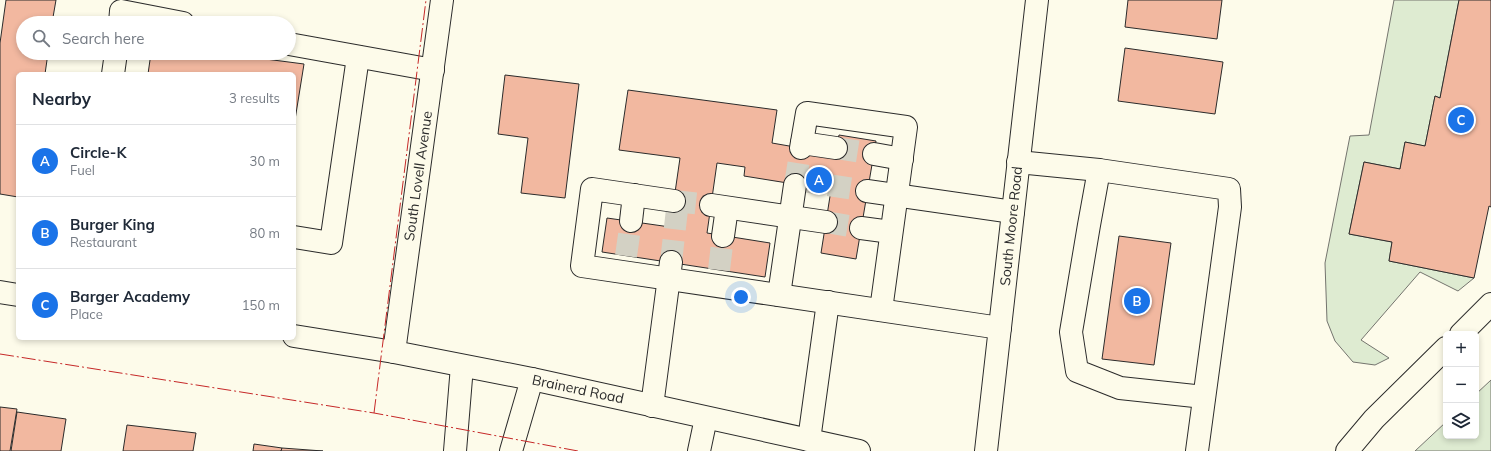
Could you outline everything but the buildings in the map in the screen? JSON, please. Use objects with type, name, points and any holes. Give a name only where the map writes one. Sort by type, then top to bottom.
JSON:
[{"type":"main road","name":"South Lovell Avenue","points":[[394,352],[442,0]]},
{"type":"main road","name":"South Moore Road","points":[[986,451],[1037,0]]},
{"type":"main road","points":[[121,16],[121,11],[147,16]]},
{"type":"main road","points":[[296,45],[432,70]]},
{"type":"main road","points":[[296,237],[331,243],[358,57]]},
{"type":"main road","points":[[113,72],[115,60]]},
{"type":"main road","points":[[836,148],[802,146],[807,113],[906,127],[881,310]]},
{"type":"main road","points":[[874,154],[902,158]]},
{"type":"main road","points":[[1018,162],[1099,170],[1229,189],[1230,207],[1197,451]]},
{"type":"main road","points":[[1099,170],[1071,332],[1077,371],[1120,388],[1204,397]]},
{"type":"main road","points":[[779,295],[795,185]]},
{"type":"main road","points":[[674,201],[592,189],[582,266],[625,264],[718,278],[779,295],[1000,328]]},
{"type":"main road","points":[[867,191],[1013,212]]},
{"type":"main road","points":[[631,221],[634,195]]},
{"type":"main road","points":[[723,236],[719,207],[826,222]]},
{"type":"main road","points":[[861,228],[892,232]]},
{"type":"main road","points":[[652,406],[670,271]]},
{"type":"main road","points":[[0,292],[16,294]]},
{"type":"main road","points":[[809,440],[828,302]]},
{"type":"main road","points":[[1464,331],[1491,304]]},
{"type":"main road","name":"Brainerd Road","points":[[296,336],[394,352],[532,379],[859,451]]},
{"type":"main road","points":[[1347,451],[1374,419],[1443,351]]},
{"type":"main road","points":[[455,451],[462,366]]},
{"type":"main road","points":[[513,451],[532,379]]},
{"type":"main road","points":[[699,451],[706,418]]},
{"type":"green space","points":[[1394,0],[1459,0],[1440,98],[1435,96],[1425,146],[1405,142],[1400,169],[1364,162],[1349,234],[1392,242],[1389,261],[1474,278],[1458,291],[1420,272],[1361,340],[1389,358],[1375,365],[1353,362],[1335,341],[1327,321],[1325,263],[1350,136],[1369,135]]},
{"type":"green space","points":[[1491,380],[1491,451],[1415,451],[1443,425],[1443,439],[1479,439],[1479,391]]},
{"type":"tunnel","points":[[795,185],[801,148]]},
{"type":"tunnel","points":[[836,148],[874,154]]},
{"type":"tunnel","points":[[796,180],[867,191]]},
{"type":"tunnel","points":[[674,201],[711,205]]},
{"type":"tunnel","points":[[671,262],[678,201]]},
{"type":"tunnel","points":[[626,256],[631,221]]},
{"type":"tunnel","points":[[826,222],[861,228]]},
{"type":"tunnel","points":[[719,270],[723,236]]},
{"type":"power","points":[[374,413],[426,0]]},
{"type":"power","points":[[0,354],[374,413],[578,451]]},
{"type":"place","name":"Barger Academy","points":[[1461,120]]},
{"type":"place","name":"Circle-K","points":[[819,180]]},
{"type":"place","name":"Burger King","points":[[1137,301]]}]
